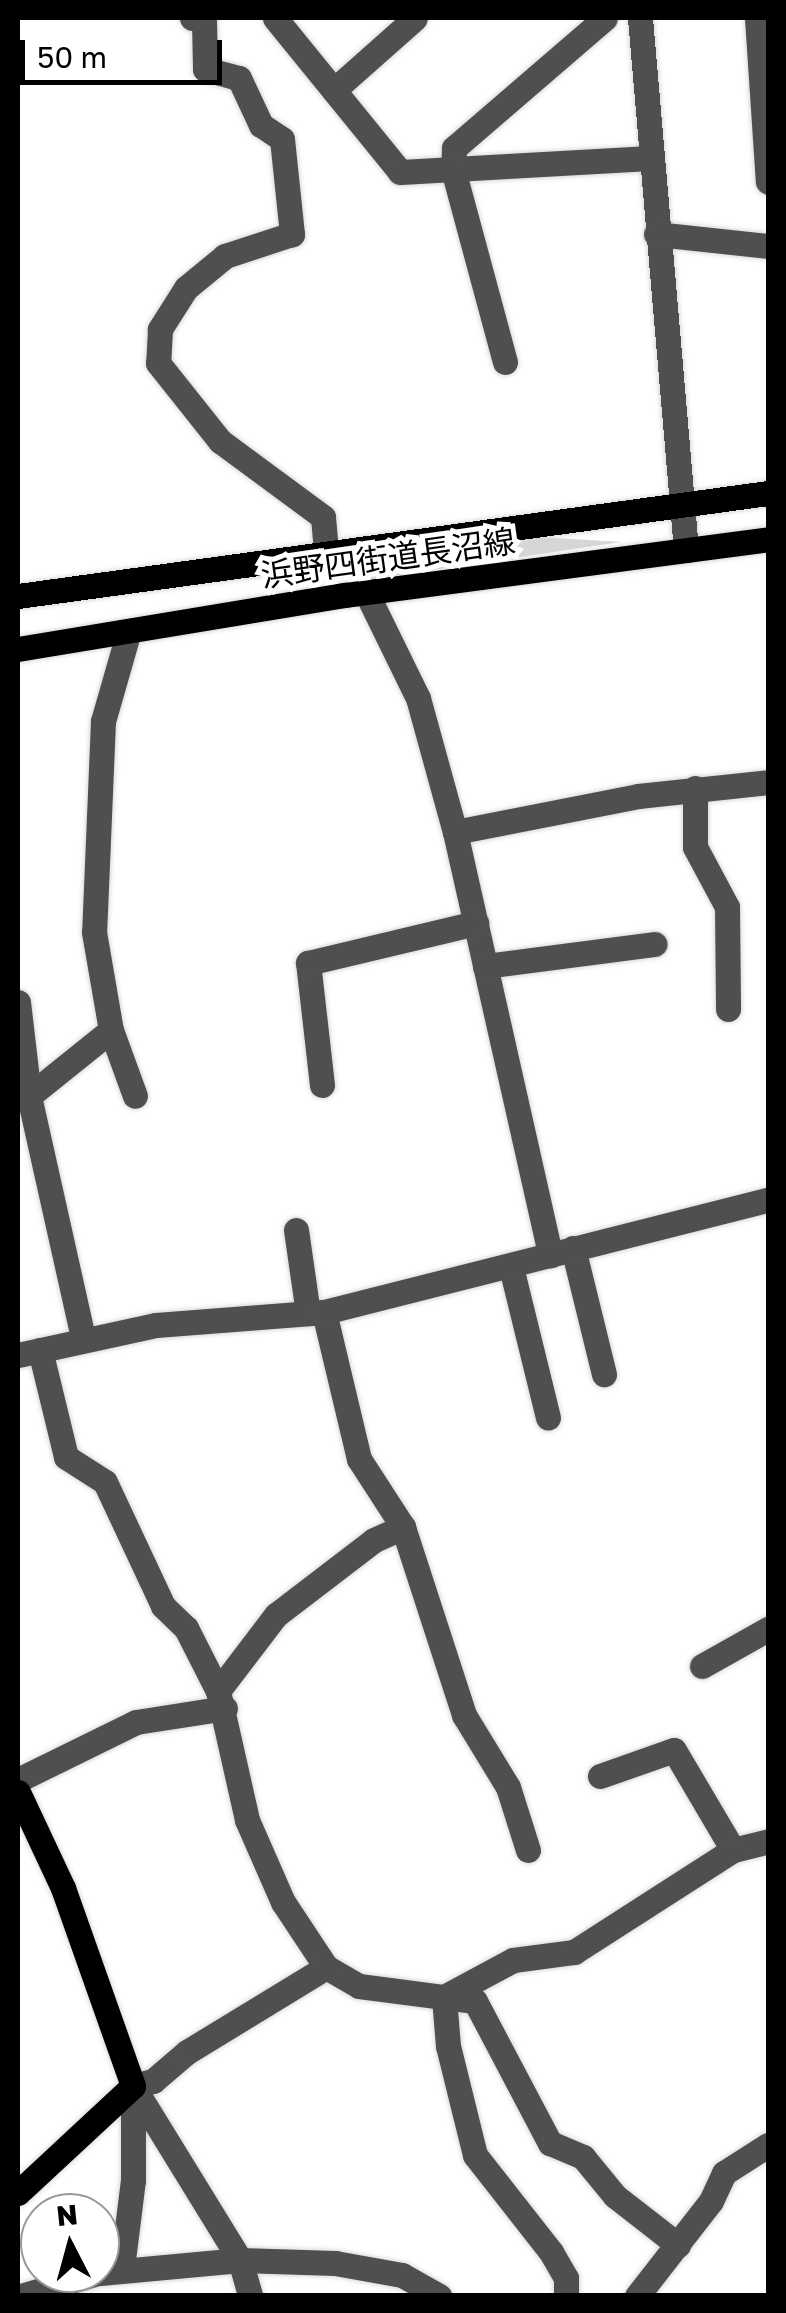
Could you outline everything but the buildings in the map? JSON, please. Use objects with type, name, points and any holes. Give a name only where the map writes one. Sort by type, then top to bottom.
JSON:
[{"type":"main road","name":"浜野四街道長沼線","points":[[18,596],[326,550],[768,494]]},
{"type":"main road","name":"浜野四街道長沼線","points":[[18,649],[366,592],[768,539]]},
{"type":"main road","points":[[18,1792],[63,1888],[133,2086],[18,2192]]},
{"type":"street","points":[[201,18],[205,69],[239,78],[261,125],[282,139],[292,234],[224,256],[194,280],[160,329],[158,363],[220,441],[324,517],[326,550]]},
{"type":"street","points":[[275,18],[400,172],[651,158]]},
{"type":"street","points":[[334,90],[416,18]]},
{"type":"street","points":[[505,362],[453,170],[454,148],[605,18]]},
{"type":"street","points":[[640,18],[686,550]]},
{"type":"street","points":[[757,18],[768,182]]},
{"type":"street","points":[[656,234],[768,246]]},
{"type":"street","points":[[366,592],[418,698],[456,832],[485,966],[561,1251],[604,1374]]},
{"type":"street","points":[[128,634],[103,722],[93,877],[94,932],[111,1030],[135,1096]]},
{"type":"street","points":[[456,832],[695,788],[768,782]]},
{"type":"street","points":[[695,788],[696,847],[727,906],[728,1009]]},
{"type":"street","points":[[322,1085],[308,963],[476,923]]},
{"type":"street","points":[[485,966],[656,944]]},
{"type":"street","points":[[18,1002],[29,1096],[83,1337]]},
{"type":"street","points":[[29,1096],[111,1030]]},
{"type":"street","points":[[678,2245],[615,2196],[582,2157],[550,2143],[475,2001],[359,1986],[326,1967],[282,1902],[247,1820],[221,1700],[186,1628],[163,1606],[105,1482],[66,1457],[29,1352],[83,1337],[316,1312],[511,1267],[768,1200]]},
{"type":"street","points":[[296,1230],[360,1458],[404,1527],[464,1715],[508,1787],[528,1850]]},
{"type":"street","points":[[511,1267],[548,1418]]},
{"type":"street","points":[[18,1780],[136,1722],[221,1700],[276,1615],[374,1540],[404,1527]]},
{"type":"street","points":[[702,1666],[768,1629]]},
{"type":"street","points":[[600,1776],[674,1750],[733,1850]]},
{"type":"street","points":[[444,1997],[513,1960],[574,1952],[733,1850],[768,1841]]},
{"type":"street","points":[[133,2086],[153,2081],[188,2052],[326,1967]]},
{"type":"street","points":[[444,1997],[448,2046],[475,2155],[551,2252],[566,2278],[566,2296]]},
{"type":"street","points":[[133,2086],[240,2260],[250,2296]]},
{"type":"street","points":[[120,2226],[133,2180],[133,2086]]},
{"type":"street","points":[[638,2296],[678,2245],[724,2173],[768,2145]]},
{"type":"street","points":[[120,2270],[240,2260],[368,2269],[402,2275],[439,2296]]},
{"type":"shaded area","points":[[539,537],[621,542],[360,581],[357,566]]}]
